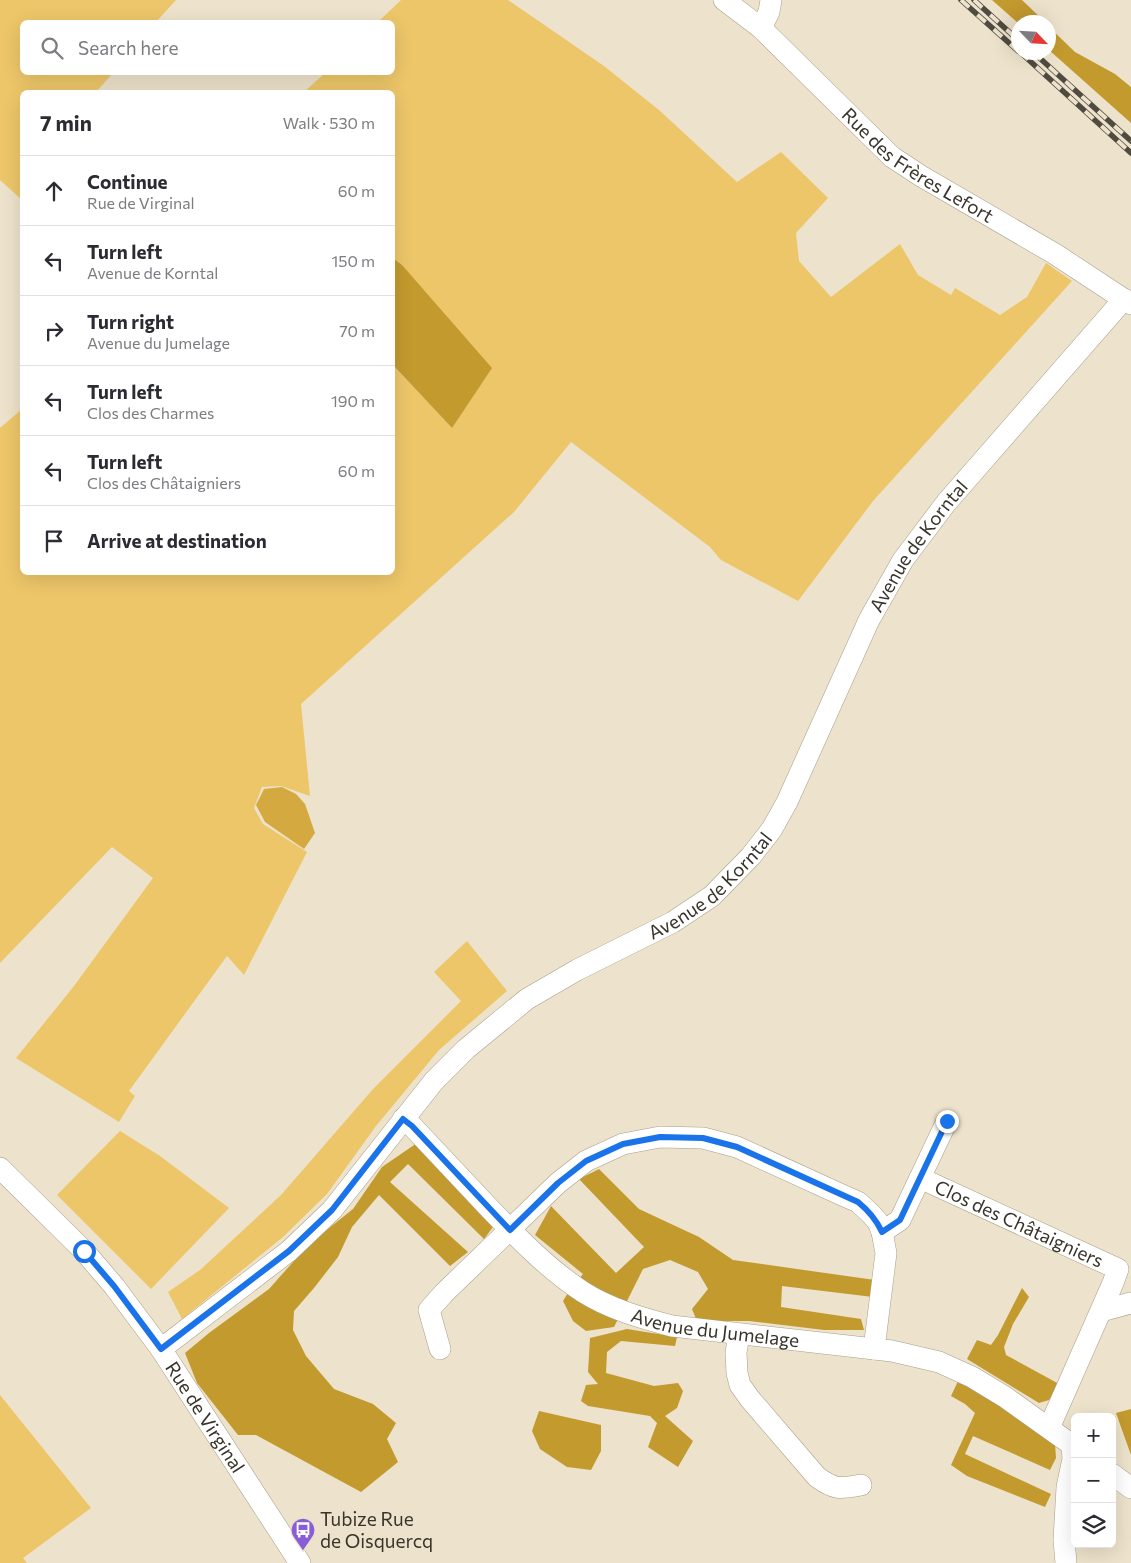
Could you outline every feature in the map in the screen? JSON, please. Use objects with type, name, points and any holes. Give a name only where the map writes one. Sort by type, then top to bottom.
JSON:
[{"type":"street","name":"Rue des Frères Lefort","points":[[724,0],[761,28],[892,156],[921,176],[1055,254],[1127,302]]},
{"type":"street","points":[[761,28],[769,12],[771,0]]},
{"type":"street","name":"Avenue de Korntal","points":[[161,1349],[289,1251],[332,1210],[434,1081],[466,1049],[527,999],[577,970],[673,922],[712,896],[751,856],[772,829],[787,802],[869,620],[903,560],[946,503],[1127,302]]},
{"type":"street","name":"Avenue du Jumelage","points":[[403,1119],[412,1126],[510,1230],[556,1273],[584,1292],[610,1306],[642,1318],[672,1326],[874,1349],[913,1355],[930,1360],[972,1377],[1005,1397],[1071,1444]]},
{"type":"street","name":"Clos des Châtaigniers","points":[[882,1232],[900,1220],[947,1121]]},
{"type":"street","points":[[440,1349],[429,1310],[444,1293],[558,1183],[586,1161],[623,1144],[660,1137],[703,1138],[737,1147],[858,1202],[871,1214],[878,1222],[882,1232],[886,1253],[874,1349]]},
{"type":"street","name":"Rue de Virginal","points":[[0,1168],[84,1251],[108,1279],[161,1349],[300,1563]]},
{"type":"street","name":"Clos des Châtaigniers","points":[[920,1178],[1125,1272],[1101,1311],[1049,1428]]},
{"type":"street","points":[[1101,1311],[1131,1303]]},
{"type":"street","points":[[739,1334],[736,1353],[736,1373],[740,1385],[750,1399],[823,1482],[840,1489],[861,1485]]},
{"type":"street","points":[[1066,1563],[1064,1540],[1067,1487],[1072,1458]]},
{"type":"street","points":[[1116,1477],[1131,1488]]},
{"type":"shaded area","points":[[0,0],[176,0],[158,20],[20,20],[20,75],[111,75],[98,90],[20,90],[20,198],[0,180]]},
{"type":"shaded area","points":[[401,0],[508,0],[604,66],[659,110],[737,182],[781,152],[828,198],[796,233],[799,261],[831,297],[900,244],[918,275],[951,295],[955,288],[1000,315],[1027,297],[1046,263],[1072,281],[873,501],[798,601],[721,560],[710,547],[571,442],[514,512],[301,704],[310,796],[281,786],[262,787],[254,808],[263,824],[307,852],[244,975],[227,956],[129,1091],[135,1096],[119,1122],[16,1058],[74,986],[153,878],[112,847],[0,963],[0,428],[20,411],[20,575],[395,575],[395,367],[452,428],[402,265],[395,260],[395,90],[306,90],[323,75],[395,75],[395,20],[380,20]]},
{"type":"shaded area","points":[[992,0],[1022,0],[1038,15],[1011,15],[1011,17]]},
{"type":"shaded area","points":[[1056,34],[1075,52],[1115,74],[1131,87],[1131,123],[1056,56]]},
{"type":"shaded area","points":[[395,260],[402,265],[492,368],[452,428],[395,367]]},
{"type":"shaded area","points":[[282,787],[296,794],[305,804],[315,833],[304,849],[265,822],[256,805],[264,789]]},
{"type":"shaded area","points":[[467,941],[507,991],[439,1050],[376,1126],[327,1194],[283,1237],[182,1319],[168,1292],[200,1270],[281,1195],[374,1088],[461,1001],[434,972]]},
{"type":"shaded area","points":[[120,1131],[160,1156],[229,1208],[151,1289],[57,1195]]},
{"type":"shaded area","points":[[417,1143],[496,1223],[484,1239],[408,1164],[390,1182],[468,1252],[450,1266],[379,1195],[352,1227],[338,1257],[294,1311],[293,1330],[306,1356],[334,1389],[373,1404],[396,1423],[387,1439],[398,1462],[361,1492],[256,1435],[238,1435],[197,1383],[185,1353],[269,1289],[309,1244],[353,1209],[382,1167]]},
{"type":"shaded area","points":[[599,1169],[639,1209],[699,1237],[733,1260],[875,1280],[873,1297],[782,1286],[781,1307],[861,1319],[864,1330],[824,1330],[749,1321],[697,1321],[692,1309],[708,1289],[698,1272],[670,1260],[643,1269],[614,1327],[586,1331],[573,1321],[563,1301],[583,1274],[535,1235],[551,1206],[616,1273],[644,1247],[579,1179]]},
{"type":"shaded area","points":[[1022,1288],[1029,1297],[1013,1324],[1004,1347],[1006,1355],[1059,1384],[1049,1400],[1039,1403],[967,1359],[977,1340],[991,1345]]},
{"type":"shaded area","points":[[627,1329],[677,1337],[675,1346],[621,1341],[607,1352],[606,1373],[654,1386],[678,1383],[683,1391],[677,1408],[665,1416],[693,1441],[678,1467],[648,1447],[657,1423],[650,1416],[588,1406],[581,1401],[586,1385],[598,1384],[588,1372],[590,1338]]},
{"type":"shaded area","points":[[959,1379],[984,1394],[1055,1444],[1056,1458],[1050,1470],[973,1436],[965,1454],[1051,1494],[1045,1507],[967,1476],[951,1465],[975,1413],[965,1404],[951,1396]]},
{"type":"shaded area","points":[[0,1395],[91,1508],[23,1558],[27,1563],[0,1563]]},
{"type":"shaded area","points":[[1131,1409],[1131,1455],[1116,1413]]},
{"type":"shaded area","points":[[539,1411],[601,1425],[601,1451],[591,1470],[567,1467],[540,1449],[532,1431]]},
{"type":"railway","points":[[961,0],[1011,45]]},
{"type":"railway","points":[[974,0],[1011,34]]},
{"type":"railway","points":[[1029,60],[1131,153]]},
{"type":"railway","points":[[1042,60],[1131,141]]},
{"type":"place","name":"Tubize Rue de Oisquercq","points":[[303,1551]]},
{"type":"route","points":[[84,1251],[114,1286],[161,1349],[289,1251],[332,1210],[403,1119],[412,1126],[510,1230],[558,1183],[586,1161],[623,1144],[660,1137],[703,1138],[737,1147],[858,1202],[878,1222],[882,1232],[900,1220],[947,1121]]}]
